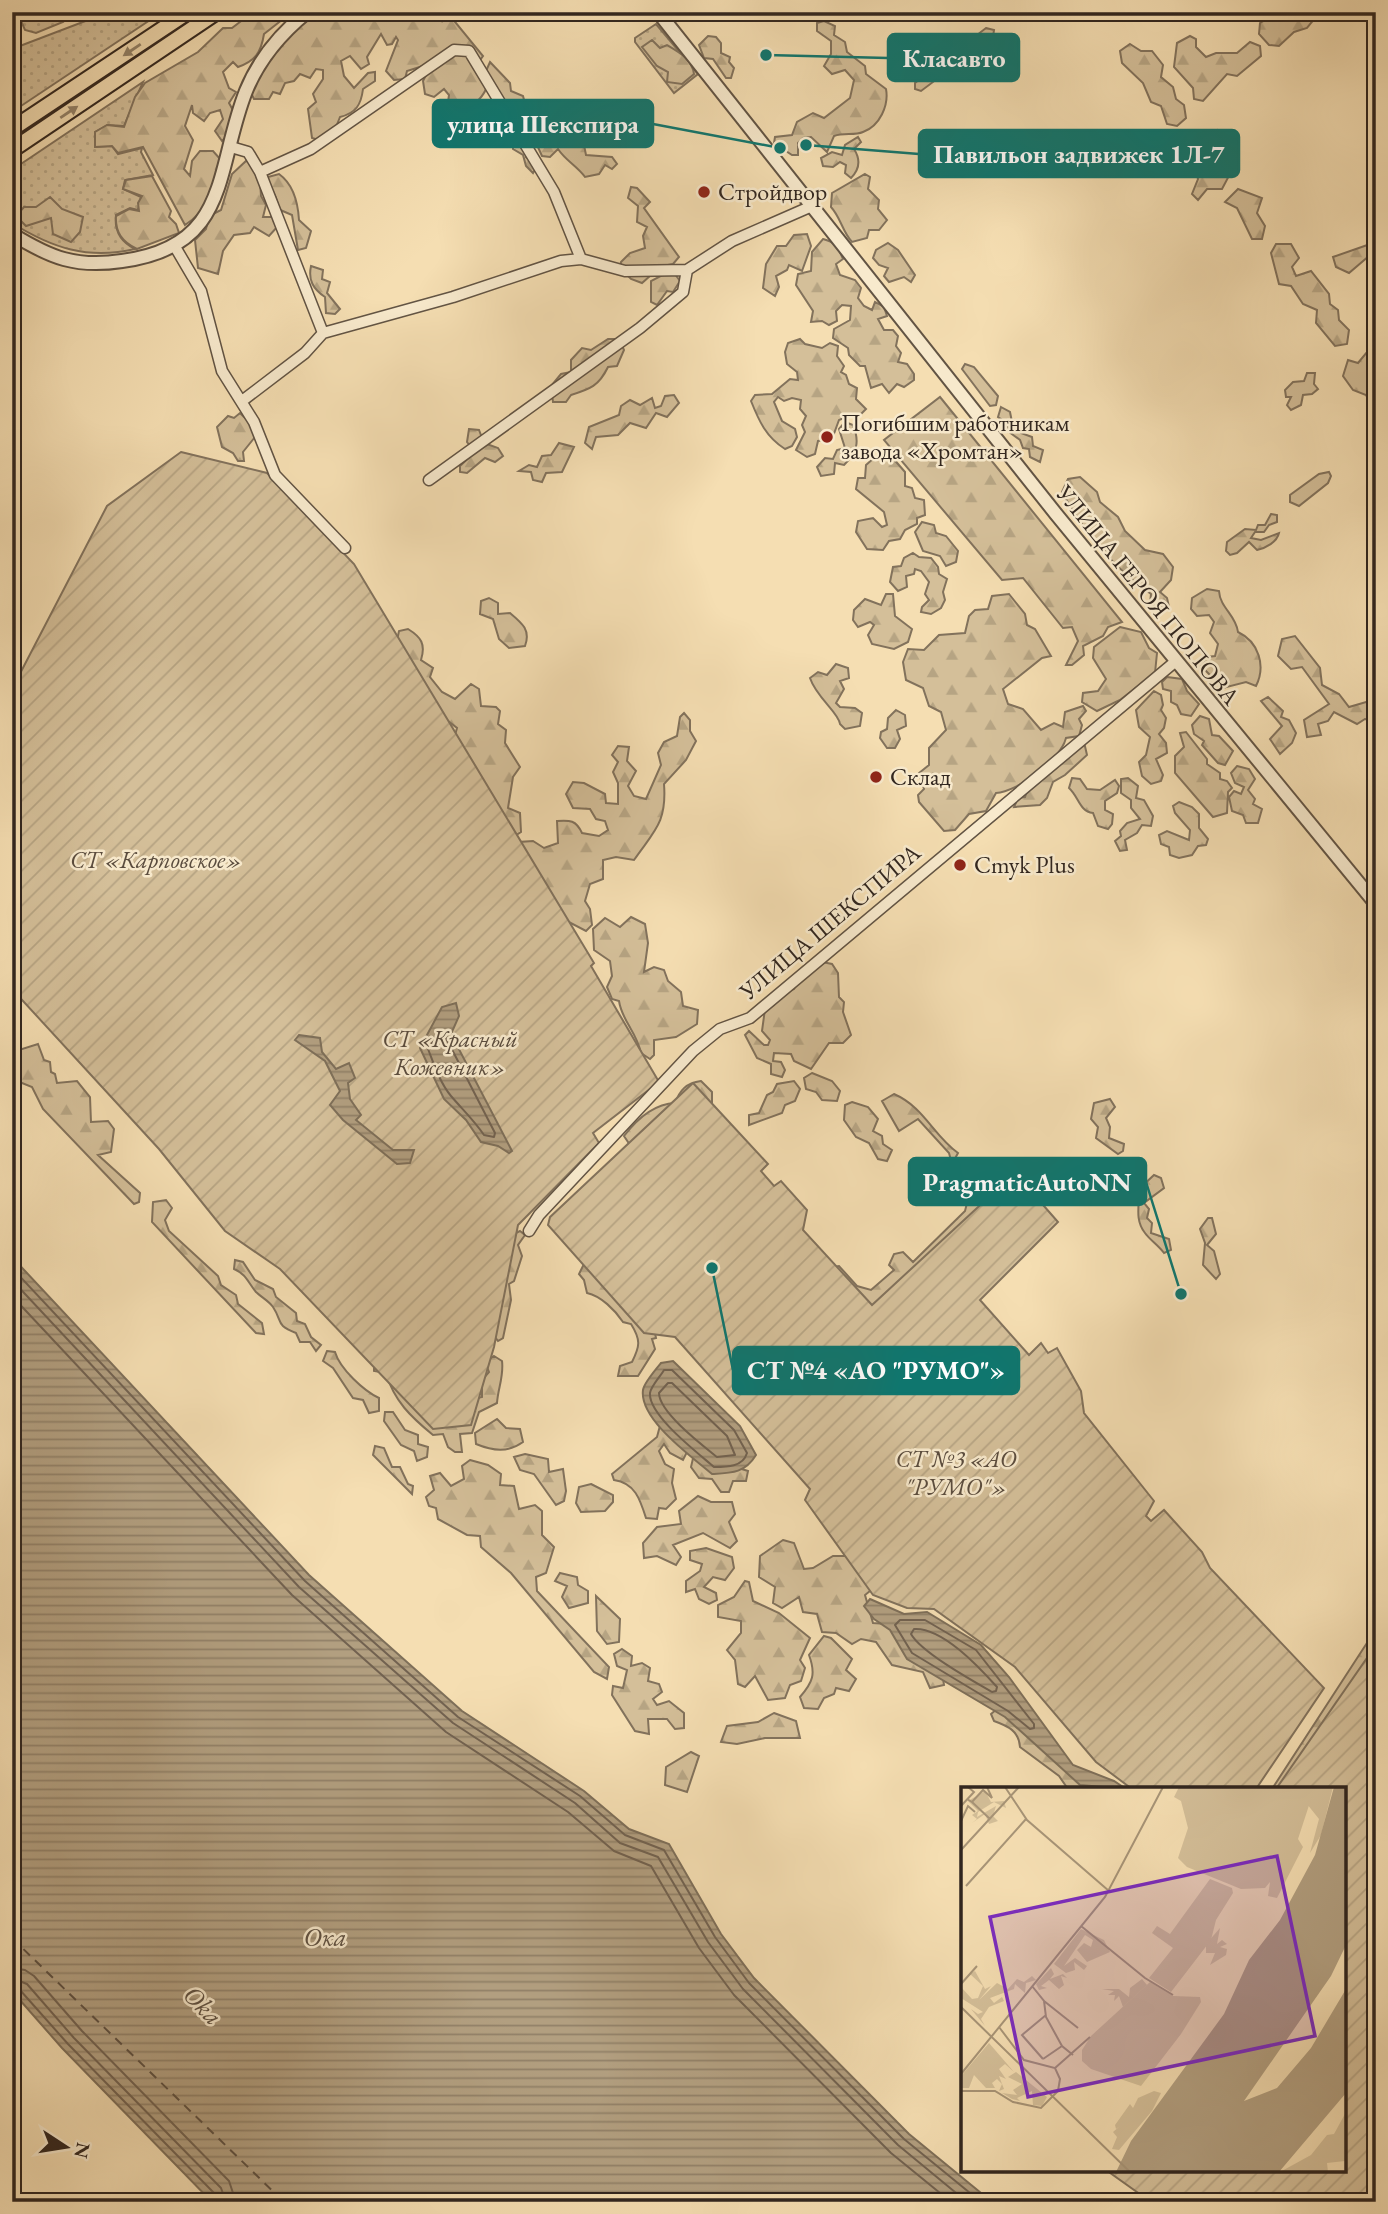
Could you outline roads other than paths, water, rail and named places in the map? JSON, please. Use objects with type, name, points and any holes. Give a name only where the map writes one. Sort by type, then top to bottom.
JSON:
[{"type":"main road","points":[[12,129],[188,12]]},
{"type":"main road","points":[[12,150],[217,12]]},
{"type":"street","points":[[12,234],[48,256],[86,263],[139,259],[174,245],[204,220],[217,194],[245,93],[262,60],[284,32],[307,12]]},
{"type":"street","name":"УЛИЦА ГЕРОЯ ПОПОВА","points":[[658,12],[1176,661],[1376,904]]},
{"type":"street","points":[[260,172],[310,149],[454,50],[469,51],[554,192],[581,258]]},
{"type":"street","points":[[231,147],[248,152],[260,172],[323,332]]},
{"type":"street","points":[[242,401],[305,353],[323,332],[453,297],[561,261],[581,258],[625,271],[687,270],[732,241],[812,206]]},
{"type":"street","points":[[174,245],[201,290],[222,370],[242,401],[275,475],[345,548]]},
{"type":"street","points":[[429,480],[640,328],[683,292],[687,270]]},
{"type":"street","name":"УЛИЦА ШЕКСПИРА","points":[[529,1231],[539,1215],[693,1051],[720,1029],[750,1018],[1176,661]]},
{"type":"water","points":[[456,1003],[459,1016],[451,1034],[512,1151],[509,1153],[498,1146],[481,1142],[466,1120],[444,1099],[420,1048],[442,1007]]},
{"type":"water","points":[[299,1035],[320,1038],[322,1052],[336,1069],[349,1063],[355,1078],[348,1083],[350,1099],[361,1115],[356,1120],[393,1150],[414,1150],[410,1163],[397,1164],[343,1120],[330,1105],[340,1091],[325,1061],[295,1040]]},
{"type":"water","name":"Ока","points":[[12,1257],[309,1575],[462,1711],[584,1791],[629,1829],[669,1844],[721,1934],[754,1978],[909,2134],[992,2202],[212,2202],[62,2048],[12,1991]]},
{"type":"water","points":[[673,1361],[740,1426],[756,1455],[743,1469],[712,1474],[668,1436],[649,1413],[644,1401],[644,1387],[661,1363]]},
{"type":"water","points":[[870,1599],[904,1614],[927,1612],[981,1645],[1009,1677],[1073,1765],[1123,1787],[1080,1785],[1005,1717],[907,1659],[890,1630],[874,1619],[864,1606]]},
{"type":"place","name":"Класавто","points":[[766,55]]},
{"type":"place","name":"Павильон задвижек 1Л-7","points":[[806,145]]},
{"type":"place","name":"улица Шекспира","points":[[780,148]]},
{"type":"place","name":"Стройдвор","points":[[704,192]]},
{"type":"place","name":"Погибшим работникам завода «Хромтан»","points":[[827,437]]},
{"type":"place","name":"Склад","points":[[876,777]]},
{"type":"place","name":"Cmyk Plus","points":[[960,865]]},
{"type":"place","name":"СТ №4 «АО \"РУМО\"»","points":[[712,1268]]},
{"type":"place","name":"PragmaticAutoNN","points":[[1181,1294]]},
{"type":"park label","name":"СТ «Карповское»","points":[[156,860]]},
{"type":"park label","name":"СТ «Красный Кожевник»","points":[[450,1053]]},
{"type":"park label","name":"СТ №3 «АО \"РУМО\"»","points":[[956,1473]]},
{"type":"water label","name":"Oka","points":[[203,2005]]}]
